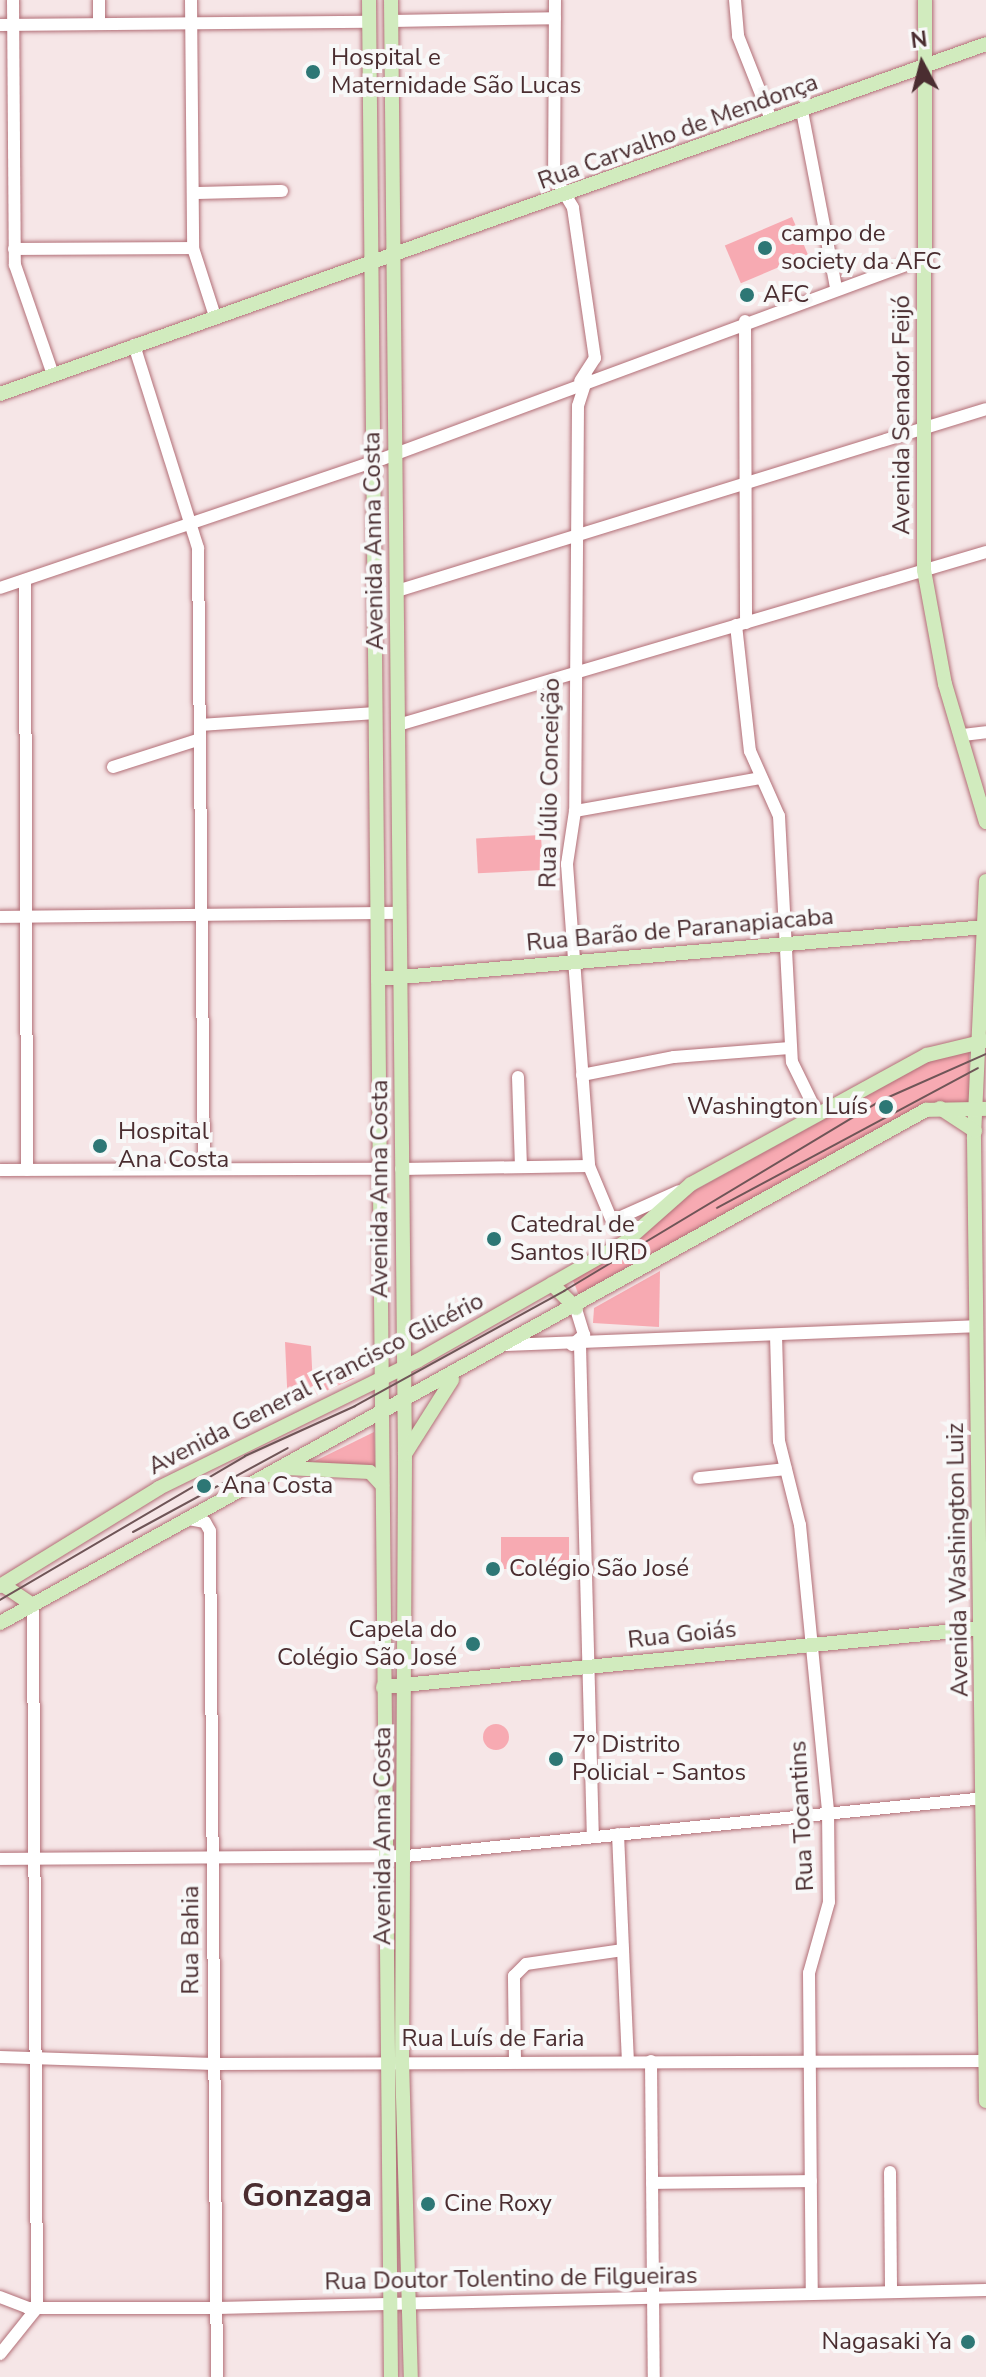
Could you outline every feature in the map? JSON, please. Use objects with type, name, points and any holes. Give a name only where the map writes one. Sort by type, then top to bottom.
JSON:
[{"type":"main road","name":"Avenida Anna Costa","points":[[369,0],[395,451],[400,913],[405,1684],[383,2062],[391,2377]]},
{"type":"main road","name":"Avenida Anna Costa","points":[[391,0],[373,462],[383,1687],[395,1856],[411,2377]]},
{"type":"main road","name":"Avenida Senador Feijó","points":[[925,0],[924,570],[986,822]]},
{"type":"main road","name":"Rua Carvalho de Mendonça","points":[[0,394],[382,256],[566,197],[986,44]]},
{"type":"main road","points":[[984,927],[986,881]]},
{"type":"main road","name":"Rua Barão de Paranapiacaba","points":[[378,979],[575,959],[984,927]]},
{"type":"main road","name":"Avenida Washington Luiz","points":[[984,927],[978,1134],[986,2101]]},
{"type":"main road","name":"Avenida General Francisco Glicério","points":[[1,1586],[159,1488],[381,1379],[552,1284],[632,1237],[679,1191],[933,1053],[982,1041]]},
{"type":"main road","points":[[0,1623],[381,1418],[506,1345],[936,1107],[981,1105]]},
{"type":"main road","points":[[936,1107],[978,1134]]},
{"type":"main road","points":[[380,1169],[396,1175],[402,1216]]},
{"type":"main road","points":[[552,1284],[576,1308]]},
{"type":"main road","points":[[403,1337],[418,1346],[444,1345]]},
{"type":"main road","points":[[405,1454],[455,1375]]},
{"type":"main road","points":[[286,1468],[370,1472],[383,1487]]},
{"type":"main road","points":[[1,1586],[33,1605]]},
{"type":"main road","name":"Rua Goiás","points":[[383,1687],[984,1628]]},
{"type":"street","points":[[13,0],[7,24],[14,159],[15,265],[53,375]]},
{"type":"street","points":[[99,0],[99,24]]},
{"type":"street","points":[[191,0],[193,248],[215,316]]},
{"type":"street","points":[[555,0],[554,176],[566,197],[595,358],[619,366]]},
{"type":"street","points":[[735,0],[738,36],[772,122]]},
{"type":"street","points":[[391,21],[555,18]]},
{"type":"street","points":[[7,24],[369,22]]},
{"type":"street","points":[[802,111],[836,287]]},
{"type":"street","points":[[0,159],[14,159]]},
{"type":"street","points":[[193,193],[282,191]]},
{"type":"street","points":[[14,249],[193,248]]},
{"type":"street","points":[[0,588],[192,526],[373,462],[556,389],[836,287],[925,258]]},
{"type":"street","points":[[0,265],[15,265]]},
{"type":"street","points":[[745,321],[747,483],[741,624],[750,751],[779,816],[782,943],[790,1048],[818,1115]]},
{"type":"street","points":[[134,345],[192,526],[200,725],[204,1169]]},
{"type":"street","name":"Rua Júlio Conceição","points":[[595,358],[584,379],[578,406],[575,811],[567,864],[589,1166],[612,1221],[679,1191]]},
{"type":"street","points":[[556,389],[578,406]]},
{"type":"street","points":[[397,591],[986,409]]},
{"type":"street","points":[[398,725],[986,552]]},
{"type":"street","points":[[25,580],[27,1170]]},
{"type":"street","points":[[200,725],[376,713]]},
{"type":"street","points":[[963,735],[986,732]]},
{"type":"street","points":[[113,767],[200,739]]},
{"type":"street","points":[[575,811],[761,778]]},
{"type":"street","points":[[0,917],[400,913]]},
{"type":"street","points":[[582,1075],[674,1057],[790,1048]]},
{"type":"street","points":[[518,1077],[521,1167]]},
{"type":"street","points":[[401,1169],[589,1166]]},
{"type":"street","points":[[0,1170],[380,1169]]},
{"type":"street","points":[[576,1308],[584,1335],[576,1346],[584,1668],[593,1837]]},
{"type":"street","points":[[506,1345],[576,1346],[981,1326]]},
{"type":"street","name":"Rua Tocantins","points":[[776,1335],[786,1469],[811,1644],[828,1810],[829,1902],[809,1973],[812,2294]]},
{"type":"street","points":[[699,1478],[786,1469]]},
{"type":"street","name":"Rua Bahia","points":[[189,1519],[209,1527],[217,2377]]},
{"type":"street","points":[[0,2354],[37,2308],[37,1858],[33,1605]]},
{"type":"street","points":[[0,1859],[395,1856],[828,1810],[985,1798]]},
{"type":"street","points":[[618,1834],[628,2061]]},
{"type":"street","points":[[515,2062],[514,1976],[526,1964],[623,1950]]},
{"type":"street","name":"Rua Luís de Faria","points":[[0,2057],[38,2055],[214,2064],[986,2061]]},
{"type":"street","points":[[651,2061],[654,2377]]},
{"type":"street","points":[[890,2172],[891,2292]]},
{"type":"street","points":[[652,2183],[811,2181]]},
{"type":"street","name":"Rua Doutor Tolentino de Filgueiras","points":[[0,2297],[37,2308],[217,2308],[986,2290]]},
{"type":"shaded area","name":"campo de society da AFC","points":[[792,217],[808,255],[741,283],[725,246]]},
{"type":"shaded area","points":[[541,835],[543,870],[478,873],[476,838]]},
{"type":"shaded area","points":[[969,1048],[969,1102],[919,1106],[579,1296],[573,1280],[633,1245],[692,1192],[930,1061]]},
{"type":"shaded area","points":[[660,1271],[659,1327],[593,1323],[594,1308]]},
{"type":"shaded area","points":[[285,1342],[311,1346],[313,1388],[321,1388],[320,1376],[355,1378],[288,1408]]},
{"type":"shaded area","points":[[374,1432],[375,1465],[314,1468],[313,1462]]},
{"type":"shaded area","points":[[501,1537],[569,1537],[569,1569],[501,1569]]},
{"type":"shaded area","points":[[496,1724],[505,1728],[509,1737],[505,1746],[496,1750],[487,1746],[483,1737],[487,1728]]},
{"type":"tram line","points":[[0,1600],[245,1456],[355,1406],[564,1291],[882,1100],[986,1054]]},
{"type":"tram line","points":[[717,1208],[978,1068]]},
{"type":"tram line","points":[[133,1532],[288,1448]]},
{"type":"place","name":"Hospital e Maternidade São Lucas","points":[[313,72]]},
{"type":"place","name":"campo de society da AFC","points":[[765,248]]},
{"type":"place","name":"AFC","points":[[747,295]]},
{"type":"place","name":"Washington Luís","points":[[886,1107]]},
{"type":"place","name":"Hospital Ana Costa","points":[[100,1146]]},
{"type":"place","name":"Catedral de Santos IURD","points":[[494,1239]]},
{"type":"place","name":"Ana Costa","points":[[204,1486]]},
{"type":"place","name":"Colégio São José","points":[[493,1569]]},
{"type":"place","name":"Capela do Colégio São José","points":[[473,1644]]},
{"type":"place","name":"7° Distrito Policial - Santos","points":[[556,1759]]},
{"type":"place","name":"Cine Roxy","points":[[428,2204]]},
{"type":"place","name":"Nagasaki Ya","points":[[968,2342]]},
{"type":"district","name":"Gonzaga","points":[[307,2196]]}]
